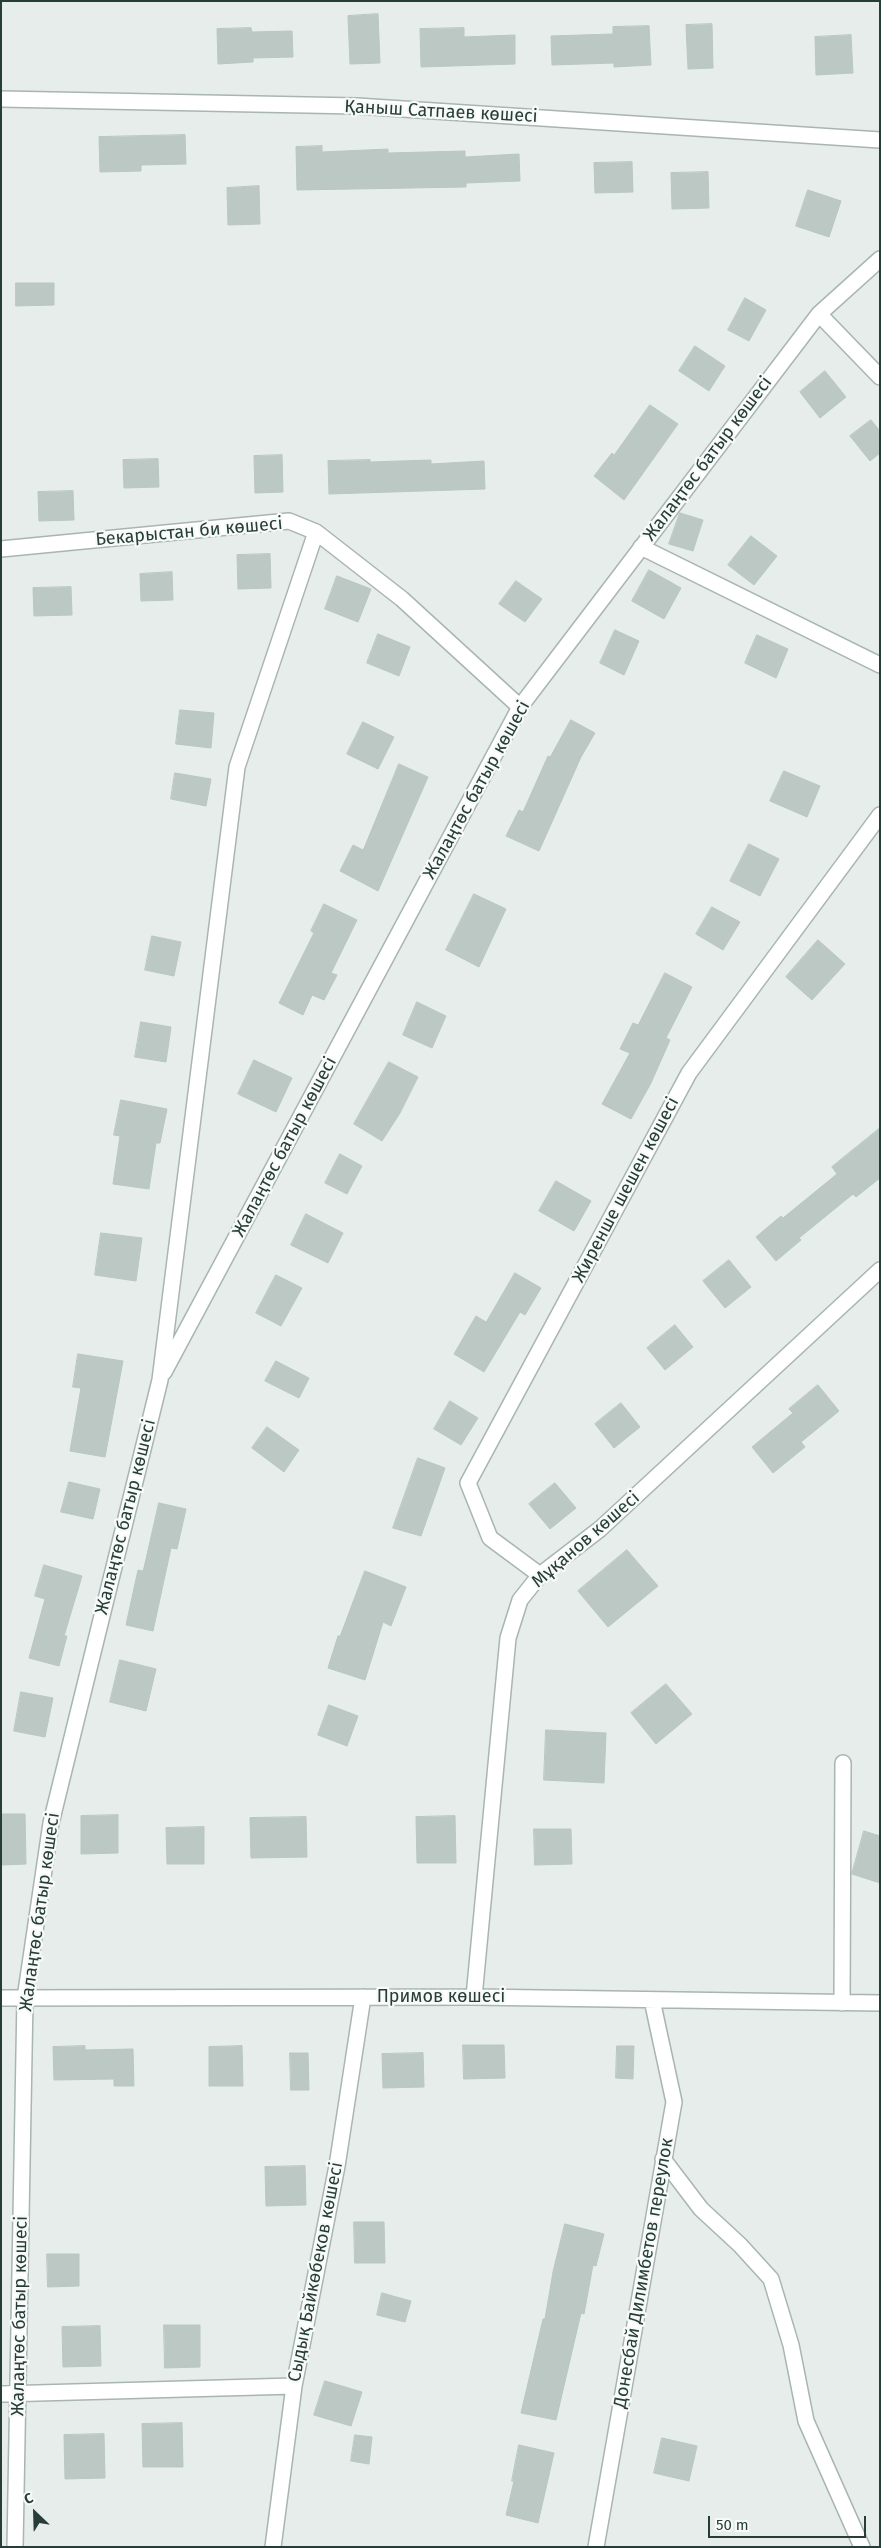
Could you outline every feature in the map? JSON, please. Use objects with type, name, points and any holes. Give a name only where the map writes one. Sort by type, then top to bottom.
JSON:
[{"type":"street","name":"Қаныш Сатпаев көшесі","points":[[1,99],[357,106],[880,140]]},
{"type":"street","name":"Жалаңтөс батыр көшесі","points":[[160,1380],[520,707],[819,314],[880,259]]},
{"type":"street","points":[[819,314],[880,377]]},
{"type":"street","name":"Бекарыстан би көшесі","points":[[1,549],[289,522],[316,532],[402,598],[520,707]]},
{"type":"street","name":"Жалаңтөс батыр көшесі","points":[[15,2547],[25,1998],[51,1822],[160,1380],[236,767],[316,532]]},
{"type":"street","points":[[641,547],[880,665]]},
{"type":"street","name":"Жиренше шешен көшесі","points":[[540,1575],[490,1538],[468,1484],[690,1073],[880,815]]},
{"type":"street","name":"Мұқанов көшесі","points":[[474,1997],[508,1638],[520,1600],[540,1575],[600,1529],[880,1270]]},
{"type":"street","points":[[842,2003],[843,1763]]},
{"type":"street","name":"Сыдық Байкөбеков көшесі","points":[[273,2547],[294,2386],[336,2166],[363,1997]]},
{"type":"street","name":"Примов көшесі","points":[[1,1998],[474,1997],[880,2004]]},
{"type":"street","name":"Донесбай Дилимбетов переулок","points":[[596,2547],[674,2102],[652,2000]]},
{"type":"street","points":[[664,2159],[701,2209],[740,2245],[771,2279],[791,2344],[806,2421],[862,2547]]},
{"type":"street","points":[[1,2394],[294,2386]]},
{"type":"building","points":[[378,14],[380,63],[350,64],[348,16]]},
{"type":"building","points":[[712,24],[713,68],[688,69],[686,25]]},
{"type":"building","points":[[649,26],[651,65],[614,67],[614,63],[552,65],[551,36],[613,34],[613,27]]},
{"type":"building","points":[[251,28],[252,32],[292,31],[293,57],[253,58],[253,62],[218,64],[217,29]]},
{"type":"building","points":[[464,28],[464,37],[515,35],[515,64],[421,67],[420,29]]},
{"type":"building","points":[[851,35],[853,73],[816,75],[815,37]]},
{"type":"building","points":[[185,135],[186,164],[141,165],[141,171],[100,172],[99,137]]},
{"type":"building","points":[[322,146],[322,152],[388,149],[388,153],[465,151],[465,157],[519,154],[520,181],[466,183],[466,187],[297,190],[296,147]]},
{"type":"building","points":[[632,162],[633,192],[595,193],[594,163]]},
{"type":"building","points":[[708,172],[709,208],[672,209],[671,173]]},
{"type":"building","points":[[259,186],[260,224],[228,225],[227,188]]},
{"type":"building","points":[[808,190],[841,201],[829,237],[796,226]]},
{"type":"building","points":[[16,283],[54,283],[54,305],[16,306]]},
{"type":"building","points":[[745,298],[766,310],[749,341],[728,330]]},
{"type":"building","points":[[695,346],[725,366],[709,391],[679,371]]},
{"type":"building","points":[[825,371],[846,397],[820,418],[800,392]]},
{"type":"building","points":[[650,405],[678,424],[624,500],[594,476],[612,453],[614,455]]},
{"type":"building","points":[[871,420],[880,431],[880,453],[870,461],[850,436]]},
{"type":"building","points":[[282,455],[283,492],[255,493],[254,456]]},
{"type":"building","points":[[158,459],[159,487],[124,488],[123,460]]},
{"type":"building","points":[[370,460],[370,462],[431,460],[431,464],[484,461],[485,489],[329,494],[328,461]]},
{"type":"building","points":[[73,491],[74,520],[39,521],[38,492]]},
{"type":"building","points":[[680,513],[703,520],[693,551],[669,544]]},
{"type":"building","points":[[751,536],[777,556],[754,585],[728,565]]},
{"type":"building","points":[[270,554],[271,588],[238,589],[237,555]]},
{"type":"building","points":[[649,570],[681,588],[664,619],[632,601]]},
{"type":"building","points":[[172,572],[173,600],[141,601],[140,574]]},
{"type":"building","points":[[337,576],[371,589],[358,622],[325,609]]},
{"type":"building","points":[[516,581],[542,599],[525,622],[499,604]]},
{"type":"building","points":[[71,587],[72,615],[34,616],[33,588]]},
{"type":"building","points":[[615,630],[639,641],[624,675],[600,663]]},
{"type":"building","points":[[378,634],[410,647],[399,676],[367,663]]},
{"type":"building","points":[[757,635],[788,649],[776,678],[745,663]]},
{"type":"building","points":[[180,710],[214,713],[211,748],[176,744]]},
{"type":"building","points":[[571,720],[595,733],[581,757],[539,851],[506,836],[519,810],[523,812],[548,756],[550,757]]},
{"type":"building","points":[[363,722],[394,737],[378,769],[347,754]]},
{"type":"building","points":[[399,764],[428,777],[378,891],[340,871],[353,845],[363,850]]},
{"type":"building","points":[[784,771],[820,786],[807,817],[770,801]]},
{"type":"building","points":[[175,773],[211,779],[206,806],[171,799]]},
{"type":"building","points":[[749,844],[779,859],[760,896],[730,881]]},
{"type":"building","points":[[474,894],[506,909],[479,967],[446,950]]},
{"type":"building","points":[[324,904],[357,920],[331,973],[337,975],[324,1000],[312,995],[303,1015],[279,1003],[314,933],[311,931]]},
{"type":"building","points":[[712,907],[740,922],[723,950],[696,934]]},
{"type":"building","points":[[152,936],[181,942],[174,976],[145,970]]},
{"type":"building","points":[[818,940],[845,964],[812,1000],[786,977]]},
{"type":"building","points":[[665,973],[692,987],[666,1038],[670,1040],[651,1083],[631,1119],[602,1104],[630,1053],[620,1049],[633,1023],[638,1025]]},
{"type":"building","points":[[417,1002],[446,1016],[432,1048],[403,1035]]},
{"type":"building","points":[[141,1022],[171,1027],[166,1062],[135,1057]]},
{"type":"building","points":[[254,1060],[292,1078],[276,1112],[238,1094]]},
{"type":"building","points":[[389,1062],[418,1077],[400,1113],[382,1141],[354,1124]]},
{"type":"building","points":[[121,1100],[167,1109],[160,1143],[156,1143],[149,1189],[113,1184],[120,1136],[114,1135]]},
{"type":"building","points":[[880,1128],[880,1178],[856,1197],[853,1194],[799,1238],[801,1240],[776,1261],[756,1237],[781,1216],[783,1218],[837,1174],[832,1167]]},
{"type":"building","points":[[340,1154],[362,1166],[347,1194],[325,1183]]},
{"type":"building","points":[[556,1181],[591,1201],[574,1231],[539,1211]]},
{"type":"building","points":[[306,1214],[343,1233],[328,1263],[291,1245]]},
{"type":"building","points":[[101,1233],[142,1238],[136,1281],[95,1275]]},
{"type":"building","points":[[729,1260],[751,1287],[725,1308],[703,1281]]},
{"type":"building","points":[[515,1273],[541,1288],[525,1315],[520,1312],[484,1372],[454,1354],[476,1316],[486,1322]]},
{"type":"building","points":[[276,1275],[302,1288],[281,1326],[256,1313]]},
{"type":"building","points":[[675,1325],[693,1347],[665,1370],[647,1348]]},
{"type":"building","points":[[78,1354],[123,1361],[105,1457],[70,1451],[81,1388],[73,1387]]},
{"type":"building","points":[[276,1361],[309,1378],[299,1398],[265,1381]]},
{"type":"building","points":[[818,1385],[839,1411],[801,1442],[805,1447],[773,1473],[752,1447],[793,1413],[789,1409]]},
{"type":"building","points":[[450,1401],[478,1418],[461,1445],[434,1429]]},
{"type":"building","points":[[621,1403],[640,1427],[614,1448],[595,1424]]},
{"type":"building","points":[[267,1427],[299,1450],[284,1472],[252,1448]]},
{"type":"building","points":[[418,1458],[445,1468],[421,1536],[393,1528]]},
{"type":"building","points":[[69,1482],[100,1489],[93,1519],[61,1512]]},
{"type":"building","points":[[555,1483],[576,1508],[550,1529],[529,1504]]},
{"type":"building","points":[[159,1503],[186,1509],[177,1549],[171,1548],[153,1631],[126,1625],[138,1570],[143,1571]]},
{"type":"building","points":[[627,1550],[658,1586],[608,1627],[578,1591]]},
{"type":"building","points":[[44,1565],[82,1576],[64,1636],[67,1636],[59,1666],[29,1658],[45,1599],[35,1596]]},
{"type":"building","points":[[365,1571],[406,1587],[391,1626],[383,1622],[365,1680],[328,1668],[338,1636],[340,1636]]},
{"type":"building","points":[[120,1660],[156,1669],[146,1711],[110,1702]]},
{"type":"building","points":[[666,1684],[692,1714],[656,1744],[631,1713]]},
{"type":"building","points":[[21,1692],[53,1698],[45,1737],[14,1731]]},
{"type":"building","points":[[329,1705],[358,1716],[347,1746],[318,1735]]},
{"type":"building","points":[[546,1730],[606,1733],[604,1783],[544,1780]]},
{"type":"building","points":[[1,1814],[25,1814],[26,1864],[1,1865]]},
{"type":"building","points":[[118,1815],[118,1853],[81,1854],[81,1816]]},
{"type":"building","points":[[455,1816],[456,1863],[417,1863],[416,1817]]},
{"type":"building","points":[[306,1817],[307,1857],[251,1858],[250,1818]]},
{"type":"building","points":[[204,1827],[204,1864],[167,1864],[166,1828]]},
{"type":"building","points":[[534,1829],[571,1829],[572,1864],[535,1865]]},
{"type":"building","points":[[864,1831],[880,1836],[880,1883],[852,1874]]},
{"type":"building","points":[[463,2045],[504,2045],[505,2078],[464,2079]]},
{"type":"building","points":[[85,2046],[85,2050],[133,2049],[134,2086],[114,2086],[114,2079],[54,2080],[53,2047]]},
{"type":"building","points":[[242,2046],[243,2086],[209,2086],[209,2047]]},
{"type":"building","points":[[617,2046],[634,2046],[633,2079],[616,2078]]},
{"type":"building","points":[[290,2053],[308,2053],[309,2090],[291,2090]]},
{"type":"building","points":[[423,2053],[424,2087],[383,2088],[382,2054]]},
{"type":"building","points":[[305,2166],[306,2205],[266,2206],[265,2167]]},
{"type":"building","points":[[354,2222],[384,2222],[385,2263],[355,2263]]},
{"type":"building","points":[[565,2224],[604,2234],[596,2266],[593,2265],[584,2314],[581,2313],[556,2420],[521,2413],[543,2319],[545,2319],[553,2272]]},
{"type":"building","points":[[47,2254],[79,2254],[79,2286],[48,2287]]},
{"type":"building","points":[[382,2293],[411,2301],[405,2322],[377,2315]]},
{"type":"building","points":[[164,2325],[200,2325],[200,2367],[165,2368]]},
{"type":"building","points":[[100,2326],[101,2366],[63,2367],[62,2327]]},
{"type":"building","points":[[325,2381],[362,2392],[351,2426],[314,2415]]},
{"type":"building","points":[[182,2423],[183,2467],[143,2467],[142,2424]]},
{"type":"building","points":[[104,2434],[105,2478],[65,2479],[64,2435]]},
{"type":"building","points":[[355,2435],[372,2437],[369,2464],[351,2461]]},
{"type":"building","points":[[662,2438],[697,2446],[689,2481],[654,2473]]},
{"type":"building","points":[[519,2445],[554,2453],[538,2523],[506,2515],[514,2481],[512,2481]]}]
